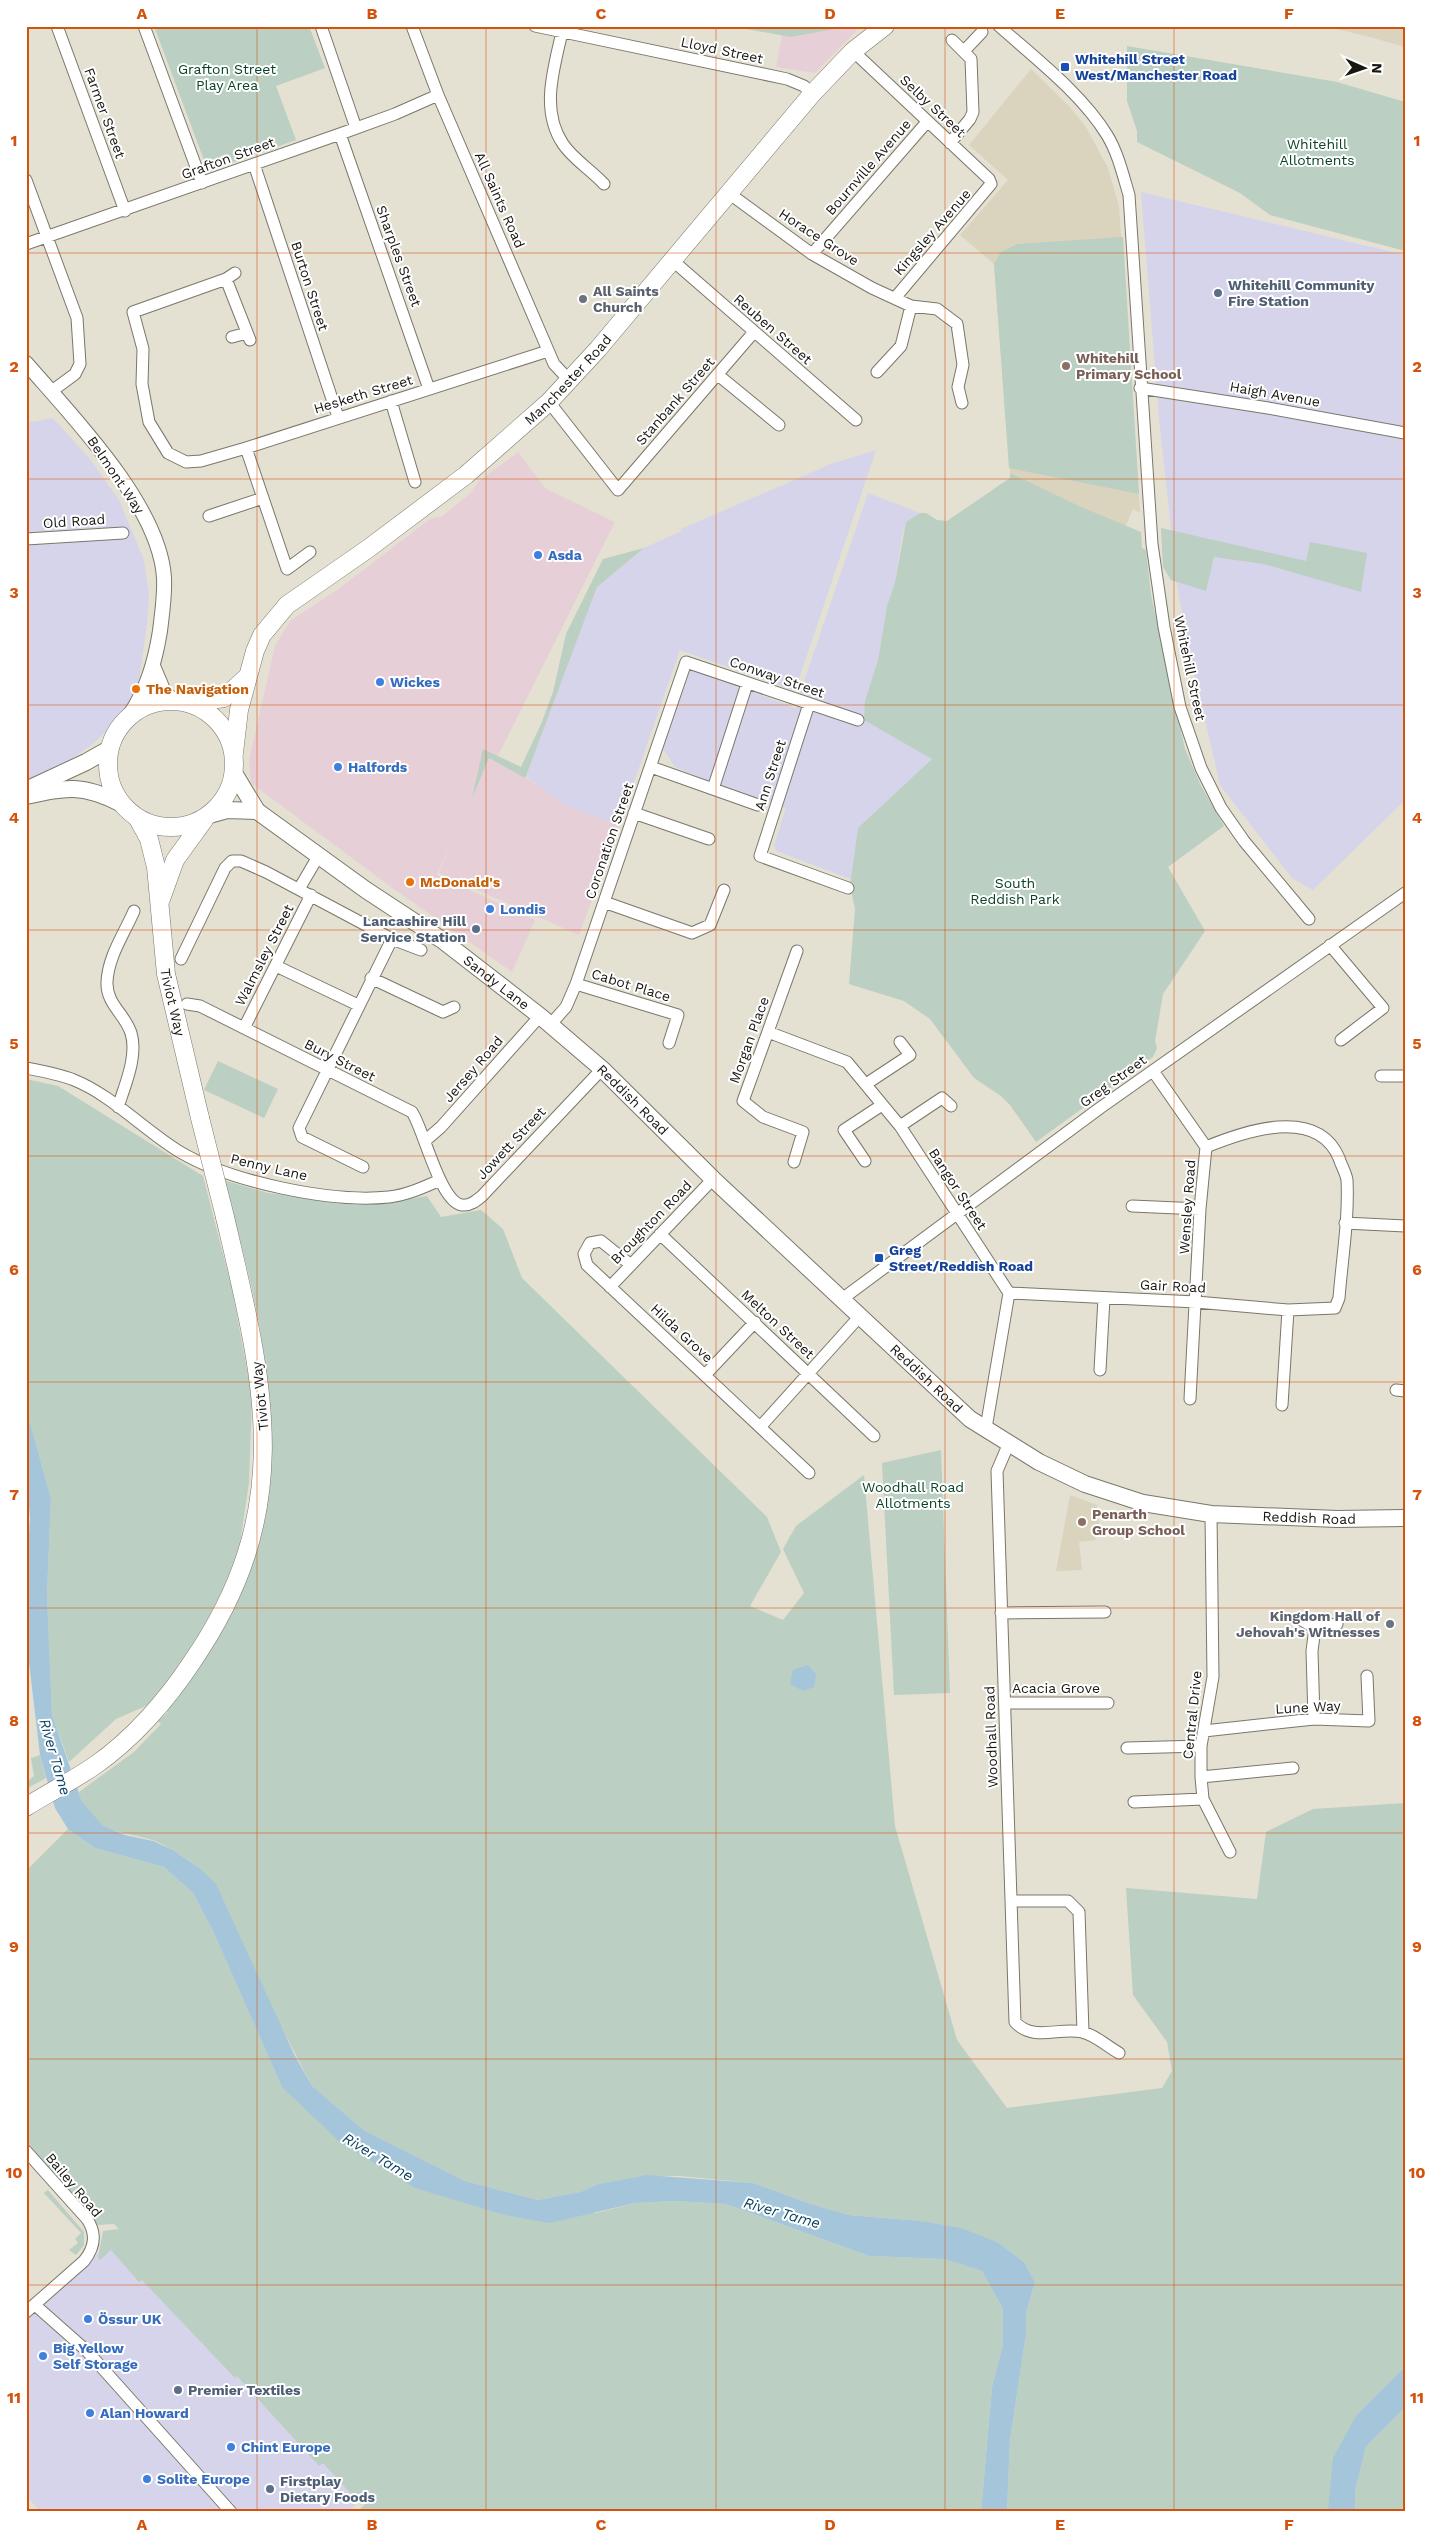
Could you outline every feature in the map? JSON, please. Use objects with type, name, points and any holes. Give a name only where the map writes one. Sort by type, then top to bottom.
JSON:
[{"type":"main road","name":"Manchester Road","points":[[234,752],[235,734],[246,678],[259,639],[287,606],[369,548],[466,475],[549,402],[598,349],[812,94],[853,51],[885,26]]},
{"type":"main road","name":"Manchester Road","points":[[181,701],[209,702],[224,698],[246,678]]},
{"type":"main road","points":[[120,803],[111,787],[107,768],[109,749],[118,728],[129,716],[159,701],[181,701],[204,710],[218,721],[228,736],[234,752],[234,773],[229,790],[220,805],[208,816]]},
{"type":"main road","points":[[26,790],[109,749]]},
{"type":"main road","name":"Sandy Lane","points":[[234,773],[257,811],[366,890],[442,940],[545,1021]]},
{"type":"main road","points":[[26,796],[78,788],[98,792],[120,803],[138,819],[155,826],[172,828],[190,825],[208,816],[227,810],[257,811]]},
{"type":"main road","name":"Tiviot Way","points":[[160,903],[175,860],[208,816]]},
{"type":"main road","name":"Tiviot Way","points":[[31,1804],[95,1766],[122,1743],[176,1686],[208,1640],[234,1589],[251,1539],[262,1488],[264,1442],[261,1388],[249,1321],[166,974],[154,858],[149,839],[138,819]]},
{"type":"main road","name":"Reddish Road","points":[[545,1021],[602,1070],[714,1179],[970,1419],[1039,1462],[1085,1484],[1143,1503],[1211,1514],[1405,1518]]},
{"type":"street","name":"Farmer Street","points":[[57,26],[125,211]]},
{"type":"street","points":[[144,26],[202,183]]},
{"type":"street","points":[[321,26],[356,128]]},
{"type":"street","name":"All Saints Road","points":[[412,26],[438,95],[548,351],[557,368],[569,380]]},
{"type":"street","name":"Lloyd Street","points":[[535,26],[787,78],[804,86],[812,94]]},
{"type":"street","name":"Whitehill Street","points":[[999,26],[1055,76],[1085,108],[1106,134],[1118,159],[1129,196],[1140,388],[1150,497],[1152,544],[1164,627],[1180,708],[1201,768],[1221,808],[1244,841],[1309,919]]},
{"type":"street","points":[[562,32],[550,86],[553,123],[563,144],[604,184]]},
{"type":"street","points":[[964,51],[982,32]]},
{"type":"street","points":[[950,143],[970,119],[974,108],[972,63],[964,51],[952,40]]},
{"type":"street","name":"Selby Street","points":[[853,51],[989,179],[991,184]]},
{"type":"street","name":"Grafton Street","points":[[26,244],[125,211],[340,134],[438,95]]},
{"type":"street","name":"Bournville Avenue","points":[[812,254],[927,122]]},
{"type":"street","name":"Sharples Street","points":[[340,134],[429,389]]},
{"type":"street","name":"Burton Street","points":[[254,164],[338,417]]},
{"type":"street","points":[[26,180],[77,318],[81,351],[80,364],[75,374],[56,388]]},
{"type":"street","name":"Kingsley Avenue","points":[[895,298],[991,184]]},
{"type":"street","name":"Horace Grove","points":[[730,194],[812,254],[872,288],[911,306],[937,309],[957,324],[963,365],[958,387],[962,403]]},
{"type":"street","name":"Reuben Street","points":[[672,260],[856,420]]},
{"type":"street","name":"Hesketh Street","points":[[232,337],[249,337],[230,276],[129,313],[142,349],[142,384],[149,422],[168,453],[186,462],[201,461],[246,448],[548,351]]},
{"type":"street","points":[[876,372],[901,346],[911,306]]},
{"type":"street","name":"Stanbank Street","points":[[549,402],[618,490],[754,332]]},
{"type":"street","name":"Belmont Way","points":[[26,363],[91,437],[137,503],[156,541],[164,577],[162,617],[153,666],[143,696],[129,716]]},
{"type":"street","points":[[718,374],[778,425]]},
{"type":"street","name":"Haigh Avenue","points":[[1140,388],[1268,408],[1405,433]]},
{"type":"street","points":[[391,401],[415,482]]},
{"type":"street","points":[[246,448],[263,498],[283,572],[310,552]]},
{"type":"street","points":[[209,516],[263,498]]},
{"type":"street","name":"Old Road","points":[[26,539],[123,533]]},
{"type":"street","name":"Conway Street","points":[[686,662],[858,720]]},
{"type":"street","name":"Coronation Street","points":[[545,1021],[566,1007],[576,984],[686,662]]},
{"type":"street","points":[[153,666],[164,692],[181,701]]},
{"type":"street","points":[[713,789],[747,684]]},
{"type":"street","name":"Ann Street","points":[[809,704],[760,856],[848,888]]},
{"type":"street","points":[[651,766],[758,805]]},
{"type":"street","points":[[634,813],[709,839]]},
{"type":"street","points":[[300,889],[319,855]]},
{"type":"street","points":[[181,959],[225,868],[232,861],[241,861],[300,889],[392,939],[421,950]]},
{"type":"street","points":[[604,902],[692,933],[710,926],[724,890]]},
{"type":"street","name":"Greg Street","points":[[842,1299],[1153,1070],[1405,893]]},
{"type":"street","name":"Walmsley Street","points":[[244,1028],[311,895]]},
{"type":"street","points":[[118,1107],[128,1075],[133,1048],[131,1032],[112,1005],[107,984],[110,961],[134,911]]},
{"type":"street","points":[[363,1167],[302,1137],[299,1128],[371,978],[392,939]]},
{"type":"street","points":[[1330,945],[1383,1008],[1340,1040]]},
{"type":"street","name":"Morgan Place","points":[[794,1162],[803,1132],[763,1116],[743,1101],[797,951]]},
{"type":"street","points":[[276,966],[358,1005]]},
{"type":"street","points":[[371,978],[442,1012],[454,1007]]},
{"type":"street","name":"Cabot Place","points":[[576,984],[678,1015],[669,1042]]},
{"type":"street","name":"Bury Street","points":[[187,1004],[200,1006],[412,1112],[426,1140],[440,1180]]},
{"type":"street","name":"Jersey Road","points":[[426,1140],[442,1127],[545,1021]]},
{"type":"street","name":"Bangor Street","points":[[768,1032],[847,1062],[900,1126],[1009,1293]]},
{"type":"street","points":[[866,1084],[910,1055],[900,1042]]},
{"type":"street","name":"Penny Lane","points":[[26,1068],[74,1080],[118,1107],[181,1153],[236,1177],[316,1193],[389,1197],[407,1193],[440,1180]]},
{"type":"street","name":"Jowett Street","points":[[440,1180],[452,1200],[461,1205],[472,1203],[482,1196],[602,1070]]},
{"type":"street","name":"Wensley Road","points":[[1153,1070],[1206,1147],[1200,1208],[1190,1399]]},
{"type":"street","points":[[1381,1076],[1405,1076]]},
{"type":"street","points":[[900,1126],[942,1098],[951,1106]]},
{"type":"street","points":[[865,1161],[844,1130],[882,1105]]},
{"type":"street","points":[[1206,1147],[1231,1137],[1280,1127],[1305,1128],[1325,1137],[1337,1154],[1347,1178],[1346,1223],[1405,1226]]},
{"type":"street","name":"Broughton Road","points":[[610,1287],[714,1179]]},
{"type":"street","points":[[1132,1206],[1200,1208]]},
{"type":"street","name":"Gair Road","points":[[1009,1293],[1196,1302],[1288,1310],[1335,1308],[1339,1298],[1346,1223]]},
{"type":"street","name":"Melton Street","points":[[660,1234],[874,1436]]},
{"type":"street","name":"Hilda Grove","points":[[631,1265],[601,1241],[590,1243],[584,1254],[587,1265],[761,1426],[808,1473]]},
{"type":"street","points":[[986,1428],[1009,1293]]},
{"type":"street","points":[[1100,1370],[1104,1298]]},
{"type":"street","points":[[1282,1405],[1288,1310]]},
{"type":"street","points":[[761,1426],[860,1316]]},
{"type":"street","points":[[705,1375],[754,1322]]},
{"type":"street","name":"Woodhall Road","points":[[1009,1443],[997,1471],[1015,2022],[1022,2030],[1033,2033],[1083,2032]]},
{"type":"street","name":"Central Drive","points":[[1211,1514],[1213,1678],[1201,1746],[1201,1777],[1203,1799],[1230,1852]]},
{"type":"street","points":[[1001,1614],[1105,1612]]},
{"type":"street","points":[[1300,1619],[1315,1628],[1337,1624]]},
{"type":"street","points":[[1314,1719],[1312,1651],[1315,1628]]},
{"type":"street","name":"Lune Way","points":[[1204,1731],[1314,1719],[1369,1721],[1368,1676]]},
{"type":"street","name":"Acacia Grove","points":[[1005,1703],[1108,1703]]},
{"type":"street","points":[[1127,1748],[1201,1746]]},
{"type":"street","points":[[1201,1777],[1292,1768]]},
{"type":"street","points":[[1134,1802],[1203,1799]]},
{"type":"street","points":[[1012,1901],[1068,1901],[1079,1912],[1083,2032],[1119,2053]]},
{"type":"street","name":"Bailey Road","points":[[26,2152],[82,2212],[94,2234],[93,2246],[84,2261],[31,2308]]},
{"type":"street","points":[[31,2308],[87,2352],[231,2512]]},
{"type":"shaded area","points":[[861,26],[815,73],[776,67],[782,35],[790,37]]},
{"type":"shaded area","points":[[1324,26],[1405,26],[1405,47],[1370,37]]},
{"type":"shaded area","name":"Whitehill Primary School","points":[[1031,69],[1068,105],[1086,127],[1108,168],[1119,206],[1140,513],[1133,509],[1126,526],[1076,505],[1010,473],[994,264],[960,235],[1008,180],[969,145]]},
{"type":"shaded area","points":[[1141,192],[1405,255],[1405,800],[1313,890],[1292,878],[1220,785],[1188,646],[1177,585],[1159,418]]},
{"type":"shaded area","points":[[53,418],[90,459],[119,500],[144,560],[149,594],[147,624],[139,681],[132,706],[94,743],[65,763],[26,782],[26,423]]},
{"type":"shaded area","points":[[876,450],[795,691],[680,650],[619,825],[566,806],[526,776],[597,587],[644,548],[682,531],[681,529],[831,464]]},
{"type":"shaded area","points":[[518,452],[546,489],[615,522],[498,756],[483,750],[473,794],[489,758],[532,781],[566,806],[619,825],[579,935],[439,873],[454,837],[437,875],[535,920],[512,972],[387,884],[251,783],[249,760],[275,646],[290,621],[337,590],[430,519],[441,517],[472,492],[478,482]]},
{"type":"shaded area","points":[[868,493],[920,513],[906,522],[902,535],[895,582],[887,606],[878,660],[865,701],[932,759],[858,828],[851,879],[776,851],[774,845],[786,808],[723,787],[675,767],[663,749],[691,668],[795,708]]},
{"type":"shaded area","name":"Penarth Group School","points":[[1070,1495],[1097,1505],[1100,1534],[1095,1537],[1096,1540],[1079,1542],[1082,1570],[1056,1571]]},
{"type":"shaded area","points":[[118,2235],[361,2498],[349,2512],[41,2512],[26,2496],[26,2316]]},
{"type":"green space","name":"Grafton Street Play Area","points":[[154,26],[309,26],[325,68],[276,86],[296,140],[208,171]]},
{"type":"green space","points":[[731,26],[853,26],[790,37]]},
{"type":"green space","name":"Whitehill Allotments","points":[[1127,46],[1337,82],[1405,102],[1405,251],[1270,215],[1240,193],[1137,142],[1137,131],[1127,101]]},
{"type":"green space","points":[[1123,237],[1139,494],[1009,468],[994,264],[1001,252],[1017,244]]},
{"type":"green space","name":"South Reddish Park","points":[[1010,473],[1079,506],[1141,532],[1142,548],[1146,550],[1151,595],[1185,749],[1201,786],[1224,826],[1168,867],[1205,931],[1163,994],[1155,1041],[1157,1048],[1153,1057],[1036,1142],[1010,1105],[1001,1096],[974,1078],[930,1019],[904,1001],[849,984],[855,909],[850,885],[858,828],[932,759],[864,720],[865,701],[878,660],[887,606],[895,582],[906,522],[920,513],[926,513],[937,520],[947,521],[1010,478]]},
{"type":"green space","points":[[1161,528],[1306,561],[1310,542],[1367,553],[1361,592],[1264,564],[1214,557],[1206,591],[1171,580],[1163,567]]},
{"type":"green space","points":[[644,548],[597,587],[525,778],[489,758],[472,798],[483,749],[521,767],[541,724],[553,692],[566,634],[603,559]]},
{"type":"green space","points":[[218,1061],[278,1089],[264,1118],[204,1090]]},
{"type":"green space","points":[[26,1079],[58,1086],[203,1176],[232,1289],[252,1396],[249,1482],[240,1544],[226,1591],[178,1670],[148,1705],[116,1719],[69,1762],[52,1715],[47,1594],[51,1498],[30,1423],[26,1417]]},
{"type":"green space","points":[[223,1180],[268,1193],[371,1205],[427,1196],[441,1217],[481,1210],[503,1229],[522,1278],[767,1517],[781,1552],[750,1606],[783,1620],[804,1593],[783,1549],[796,1526],[864,1475],[895,1826],[957,2040],[1007,2108],[1162,2088],[1172,2071],[1167,2042],[1133,1995],[1126,1888],[1257,1899],[1266,1832],[1313,1809],[1405,1803],[1405,2367],[1357,2414],[1328,2512],[1007,2512],[1010,2440],[1026,2334],[1026,2313],[1035,2282],[1024,2262],[999,2243],[920,2221],[849,2215],[811,2204],[753,2183],[679,2176],[642,2176],[598,2184],[580,2192],[538,2200],[465,2181],[365,2131],[312,2086],[198,1867],[161,1843],[99,1824],[90,1816],[79,1792],[134,1752],[161,1724],[158,1721],[168,1712],[165,1709],[221,1633],[235,1606],[255,1554],[266,1501],[270,1447],[268,1393],[262,1339],[251,1285]]},
{"type":"green space","name":"Woodhall Road Allotments","points":[[941,1450],[950,1693],[894,1695],[882,1463]]},
{"type":"green space","points":[[40,1755],[46,1778],[26,1789],[26,1783],[34,1776],[31,1758]]},
{"type":"green space","points":[[68,1829],[95,1848],[164,1867],[193,1893],[212,1929],[282,2087],[415,2188],[596,2213],[635,2203],[674,2201],[726,2204],[869,2256],[944,2259],[982,2271],[1003,2309],[1003,2345],[992,2387],[981,2512],[357,2512],[366,2503],[365,2501],[361,2505],[323,2463],[319,2466],[237,2376],[235,2378],[142,2280],[139,2282],[111,2250],[100,2260],[98,2258],[103,2231],[119,2229],[114,2224],[97,2225],[26,2144],[26,1868],[29,1868]]},
{"type":"green space","points":[[48,2190],[84,2232],[84,2245],[76,2255],[69,2250],[78,2243],[75,2239],[81,2233],[44,2193]]},
{"type":"green space","points":[[1405,2408],[1405,2512],[1355,2512],[1355,2491],[1366,2447]]},
{"type":"water","name":"River Tame","points":[[26,1417],[30,1423],[51,1498],[47,1594],[52,1715],[82,1802],[103,1826],[125,1835],[153,1841],[173,1850],[198,1867],[216,1884],[294,2054],[312,2086],[365,2131],[465,2181],[538,2200],[580,2192],[598,2184],[647,2175],[753,2183],[811,2204],[849,2215],[920,2221],[961,2228],[999,2243],[1024,2262],[1035,2282],[1026,2313],[1026,2334],[1010,2440],[1007,2512],[981,2512],[992,2387],[1003,2345],[1003,2309],[982,2271],[944,2259],[869,2256],[726,2204],[674,2201],[635,2203],[550,2223],[505,2215],[415,2188],[340,2142],[282,2087],[212,1929],[193,1893],[164,1867],[95,1848],[68,1829],[55,1808],[40,1755],[28,1654],[26,1586],[30,1517],[26,1476]]},
{"type":"water","points":[[808,1665],[816,1674],[814,1687],[803,1691],[790,1684],[793,1670]]},
{"type":"water","points":[[1405,2367],[1405,2408],[1366,2447],[1355,2491],[1355,2512],[1328,2512],[1333,2458],[1357,2414]]},
{"type":"place","name":"Whitehill Street West/Manchester Road","points":[[1065,67]]},
{"type":"place","name":"Whitehill Community Fire Station","points":[[1218,293]]},
{"type":"place","name":"All Saints Church","points":[[583,299]]},
{"type":"place","name":"Whitehill Primary School","points":[[1066,366]]},
{"type":"place","name":"Asda","points":[[538,555]]},
{"type":"place","name":"Wickes","points":[[380,682]]},
{"type":"place","name":"The Navigation","points":[[136,689]]},
{"type":"place","name":"Halfords","points":[[338,767]]},
{"type":"place","name":"McDonald's","points":[[410,882]]},
{"type":"place","name":"Londis","points":[[490,909]]},
{"type":"place","name":"Lancashire Hill Service Station","points":[[476,929]]},
{"type":"place","name":"Greg Street/Reddish Road","points":[[879,1258]]},
{"type":"place","name":"Penarth Group School","points":[[1082,1522]]},
{"type":"place","name":"Kingdom Hall of Jehovah's Witnesses","points":[[1390,1624]]},
{"type":"place","name":"Össur UK","points":[[88,2319]]},
{"type":"place","name":"Big Yellow Self Storage","points":[[43,2356]]},
{"type":"place","name":"Premier Textiles","points":[[178,2390]]},
{"type":"place","name":"Alan Howard","points":[[90,2413]]},
{"type":"place","name":"Chint Europe","points":[[231,2447]]},
{"type":"place","name":"Solite Europe","points":[[147,2479]]},
{"type":"place","name":"Firstplay Dietary Foods","points":[[270,2489]]}]
